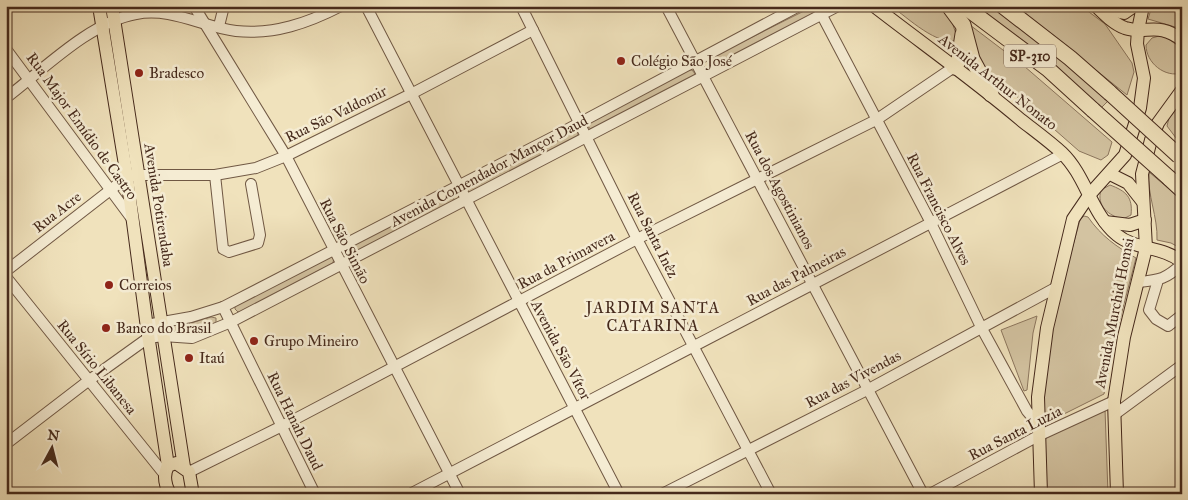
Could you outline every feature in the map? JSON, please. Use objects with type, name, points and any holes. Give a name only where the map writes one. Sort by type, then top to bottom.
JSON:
[{"type":"highway","points":[[949,6],[963,25],[972,59],[991,94]]},
{"type":"highway","name":"SP-310","points":[[964,6],[1048,70],[1182,190]]},
{"type":"highway","name":"SP-310","points":[[1003,6],[1070,58],[1180,157]]},
{"type":"highway","points":[[954,67],[963,45],[963,25]]},
{"type":"main road","name":"Avenida Potirendaba","points":[[100,6],[102,25],[161,323],[186,469],[192,489],[190,494]]},
{"type":"main road","name":"Avenida Potirendaba","points":[[112,6],[133,176],[133,220],[167,471],[166,485],[170,494]]},
{"type":"main road","name":"Avenida Arthur Nonato","points":[[874,6],[991,94],[1063,154],[1076,170],[1090,194]]},
{"type":"main road","points":[[1096,6],[1108,11],[1124,13],[1134,6]]},
{"type":"main road","points":[[1096,6],[1124,28],[1138,30],[1156,29],[1174,34],[1182,40]]},
{"type":"main road","points":[[1041,494],[1038,397],[1043,355],[1057,287],[1073,219],[1090,194],[1110,174],[1125,155],[1142,98],[1144,78],[1137,44],[1143,6]]},
{"type":"main road","name":"Avenida Murchid Homsi","points":[[1117,493],[1114,401],[1124,337],[1146,248],[1142,174],[1151,140],[1165,110],[1182,90]]},
{"type":"main road","points":[[1110,174],[1128,183],[1143,202]]},
{"type":"main road","points":[[1090,194],[1110,229],[1127,242],[1163,252],[1182,263]]},
{"type":"main road","points":[[1106,222],[1130,225],[1145,220]]},
{"type":"main road","points":[[167,471],[176,463],[186,469]]},
{"type":"street","name":"Rua São Simão","points":[[194,6],[286,156],[392,367],[460,494]]},
{"type":"street","points":[[219,26],[224,6]]},
{"type":"street","points":[[6,98],[102,25],[115,20],[143,13],[168,14],[235,31],[289,28],[341,6]]},
{"type":"street","name":"Avenida São Vítor","points":[[366,6],[619,494]]},
{"type":"street","name":"Rua Santa Inêz","points":[[521,6],[637,239],[771,494]]},
{"type":"street","name":"Rua dos Agostinianos","points":[[666,6],[923,494]]},
{"type":"street","name":"Avenida Comendador Mançor Daud","points":[[146,325],[206,314],[223,307],[799,6]]},
{"type":"street","name":"Avenida Comendador Mançor Daud","points":[[148,338],[163,336],[192,338],[231,322],[342,266],[703,76],[819,11],[838,6]]},
{"type":"street","name":"Rua Francisco Alves","points":[[819,11],[930,221],[981,327],[1038,430]]},
{"type":"street","name":"Rua São Valdomir","points":[[133,176],[215,175],[256,168],[286,156],[411,94],[533,30]]},
{"type":"street","name":"Rua Major Emídio de Castro","points":[[6,49],[133,220]]},
{"type":"street","name":"Rua da Primavera","points":[[186,469],[280,427],[637,239],[876,120],[954,67]]},
{"type":"street","name":"Rua das Palmeiras","points":[[410,494],[813,285],[930,221],[1063,154]]},
{"type":"street","points":[[215,175],[223,248],[229,252],[258,243],[260,235],[251,184]]},
{"type":"street","name":"Rua Acre","points":[[6,271],[110,190],[133,176]]},
{"type":"street","points":[[1139,282],[1158,280],[1169,276],[1182,263]]},
{"type":"street","name":"Rua Sírio Libanesa","points":[[6,277],[88,381],[167,471]]},
{"type":"street","points":[[1158,280],[1149,310],[1156,319],[1168,326],[1182,315]]},
{"type":"street","name":"Rua das Vivendas","points":[[662,494],[749,452],[1057,287]]},
{"type":"street","name":"Rua Hanah Daud","points":[[223,307],[280,427],[315,494]]},
{"type":"street","points":[[6,444],[148,338]]},
{"type":"street","points":[[1114,415],[1182,365]]},
{"type":"street","name":"Rua Santa Luzia","points":[[930,494],[1038,430],[1114,401]]},
{"type":"street","points":[[1176,494],[1182,489]]},
{"type":"shaded area","points":[[891,6],[942,6],[950,16],[958,40],[950,41],[932,35]]},
{"type":"shaded area","points":[[975,6],[996,6],[1109,100],[1101,108]]},
{"type":"shaded area","points":[[1016,6],[1081,6],[1105,24],[1132,63],[1134,72],[1127,95]]},
{"type":"shaded area","points":[[1152,6],[1182,6],[1182,29],[1148,19]]},
{"type":"shaded area","points":[[810,8],[813,10],[813,16],[712,69],[708,66],[708,59]]},
{"type":"shaded area","points":[[966,22],[1024,66],[1112,142],[1108,155],[1101,160],[1079,151],[989,72],[986,73],[979,65]]},
{"type":"shaded area","points":[[1166,37],[1182,49],[1182,73],[1176,74],[1163,71],[1149,58],[1146,45],[1152,38]]},
{"type":"shaded area","points":[[692,70],[696,75],[593,130],[588,127],[587,121]]},
{"type":"shaded area","points":[[1182,102],[1182,146],[1167,126],[1169,118]]},
{"type":"shaded area","points":[[575,129],[578,130],[578,138],[471,193],[467,191],[467,184]]},
{"type":"shaded area","points":[[1149,172],[1182,200],[1182,249],[1171,243],[1157,240]]},
{"type":"shaded area","points":[[1110,185],[1124,192],[1127,196],[1131,204],[1131,215],[1123,219],[1118,218],[1109,213],[1102,205],[1100,201],[1101,190]]},
{"type":"shaded area","points":[[451,194],[454,198],[452,202],[349,255],[342,254],[341,251]]},
{"type":"shaded area","points":[[1084,216],[1088,217],[1110,241],[1136,258],[1112,350],[1104,394],[1046,423],[1042,418],[1052,322],[1080,220]]},
{"type":"shaded area","points":[[327,256],[334,257],[333,263],[243,311],[238,312],[235,309],[235,306]]},
{"type":"shaded area","points":[[1037,316],[1033,333],[1027,390],[1024,391],[1001,330]]},
{"type":"shaded area","points":[[211,317],[216,318],[216,326],[192,333],[168,333],[167,326],[191,323]]},
{"type":"shaded area","points":[[1105,409],[1108,494],[1045,494],[1044,438]]},
{"type":"place","name":"Colégio São José","points":[[621,61]]},
{"type":"place","name":"Bradesco","points":[[139,73]]},
{"type":"place","name":"Correios","points":[[109,285]]},
{"type":"place","name":"Banco do Brasil","points":[[106,328]]},
{"type":"place","name":"Grupo Mineiro","points":[[254,341]]},
{"type":"place","name":"Itaú","points":[[189,358]]},
{"type":"district","name":"JARDIM SANTA CATARINA","points":[[653,316]]}]
